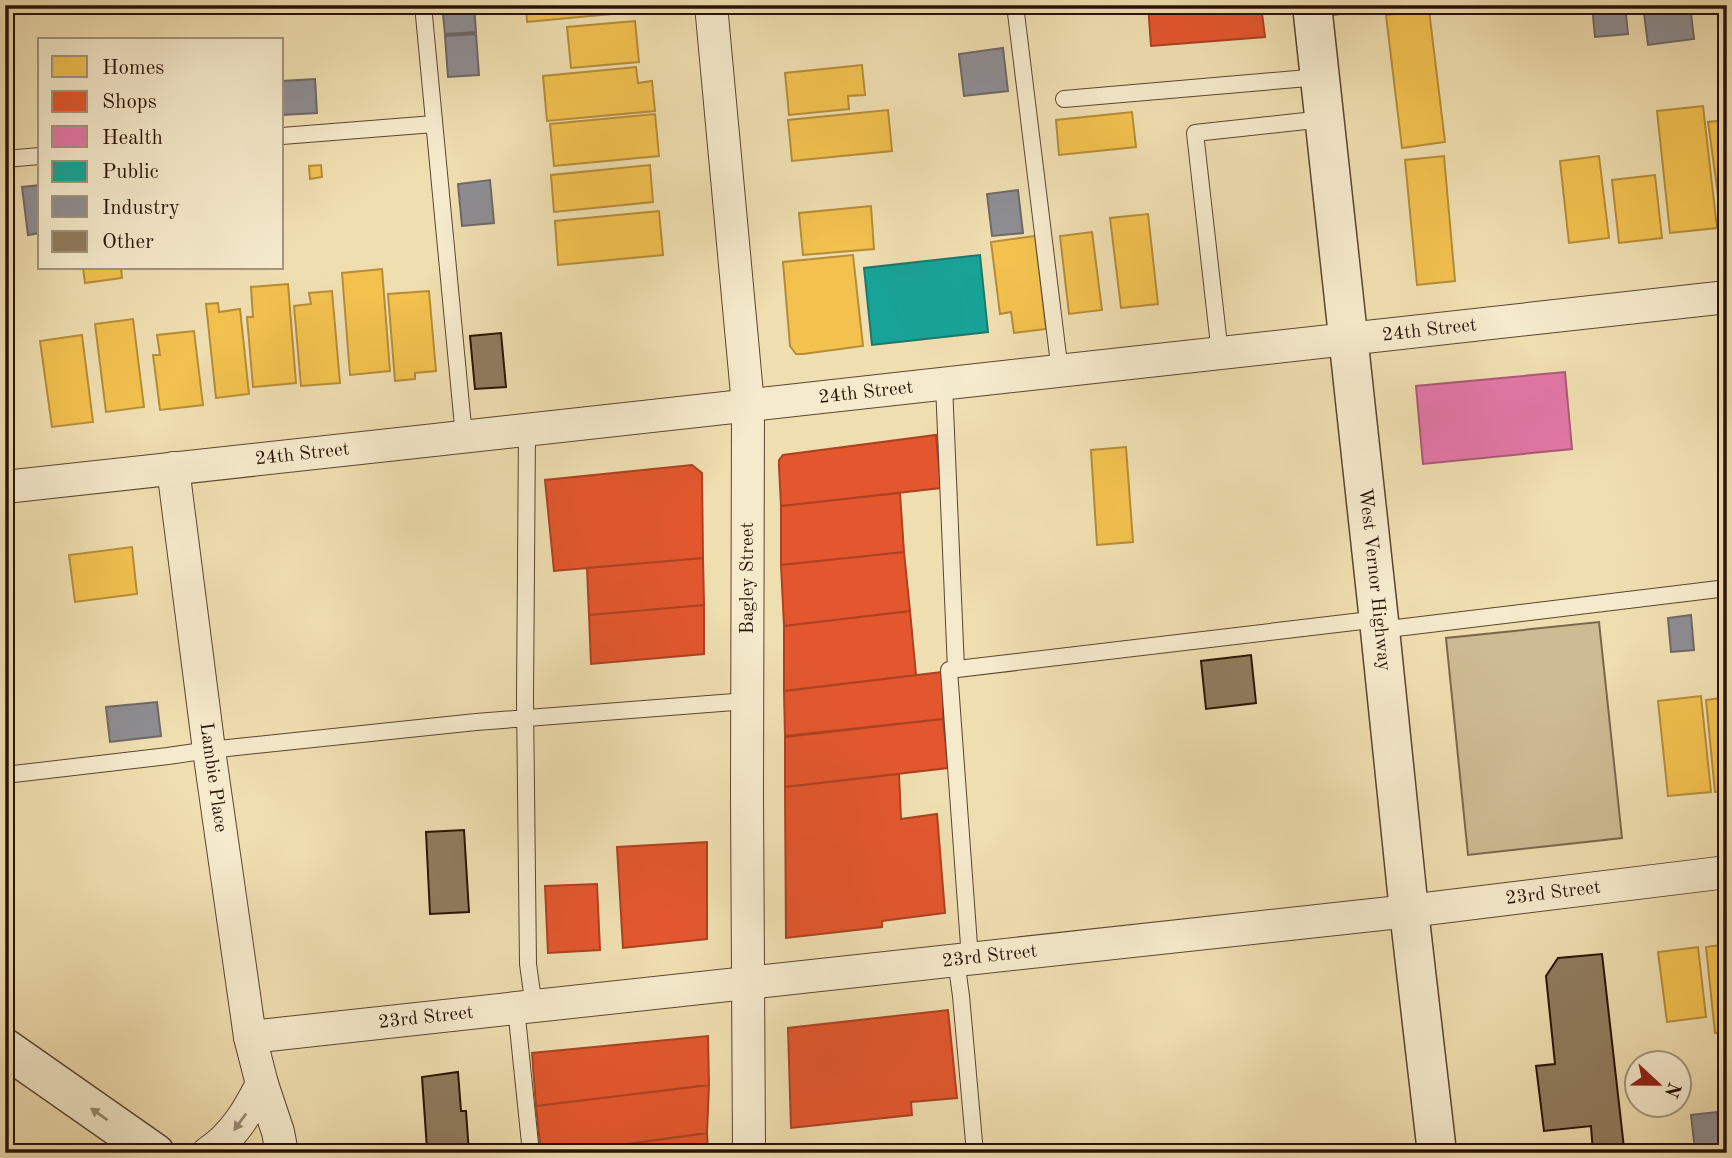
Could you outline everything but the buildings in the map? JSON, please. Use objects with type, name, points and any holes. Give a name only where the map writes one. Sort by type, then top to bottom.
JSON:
[{"type":"street","name":"Bagley Street","points":[[711,5],[748,405],[749,1153]]},
{"type":"street","name":"West Vernor Highway","points":[[1324,7],[1320,77],[1324,119],[1437,1153]]},
{"type":"street","name":"24th Street","points":[[5,487],[1727,298]]},
{"type":"street","name":"Lambie Place","points":[[173,468],[209,750],[250,1037],[282,1153]]},
{"type":"street","name":"23rd Street","points":[[250,1037],[1409,911],[1727,872]]},
{"type":"street","points":[[5,1048],[155,1153]]},
{"type":"street","points":[[208,1153],[231,1135],[262,1084]]},
{"type":"lane","points":[[423,5],[464,437]]},
{"type":"lane","points":[[1015,5],[1060,372]]},
{"type":"lane","points":[[1064,99],[1320,77]]},
{"type":"lane","points":[[1220,354],[1195,133],[1324,119]]},
{"type":"lane","points":[[284,136],[434,124]]},
{"type":"lane","points":[[5,159],[38,156]]},
{"type":"lane","points":[[944,385],[956,669]]},
{"type":"lane","points":[[527,430],[525,718],[528,964],[525,1007],[531,1153]]},
{"type":"lane","points":[[975,1153],[961,996],[963,959],[949,670],[1727,588]]},
{"type":"lane","points":[[5,775],[209,750],[525,718],[747,701]]},
{"type":"shaded area","points":[[1599,622],[1622,838],[1468,855],[1446,638]]}]
